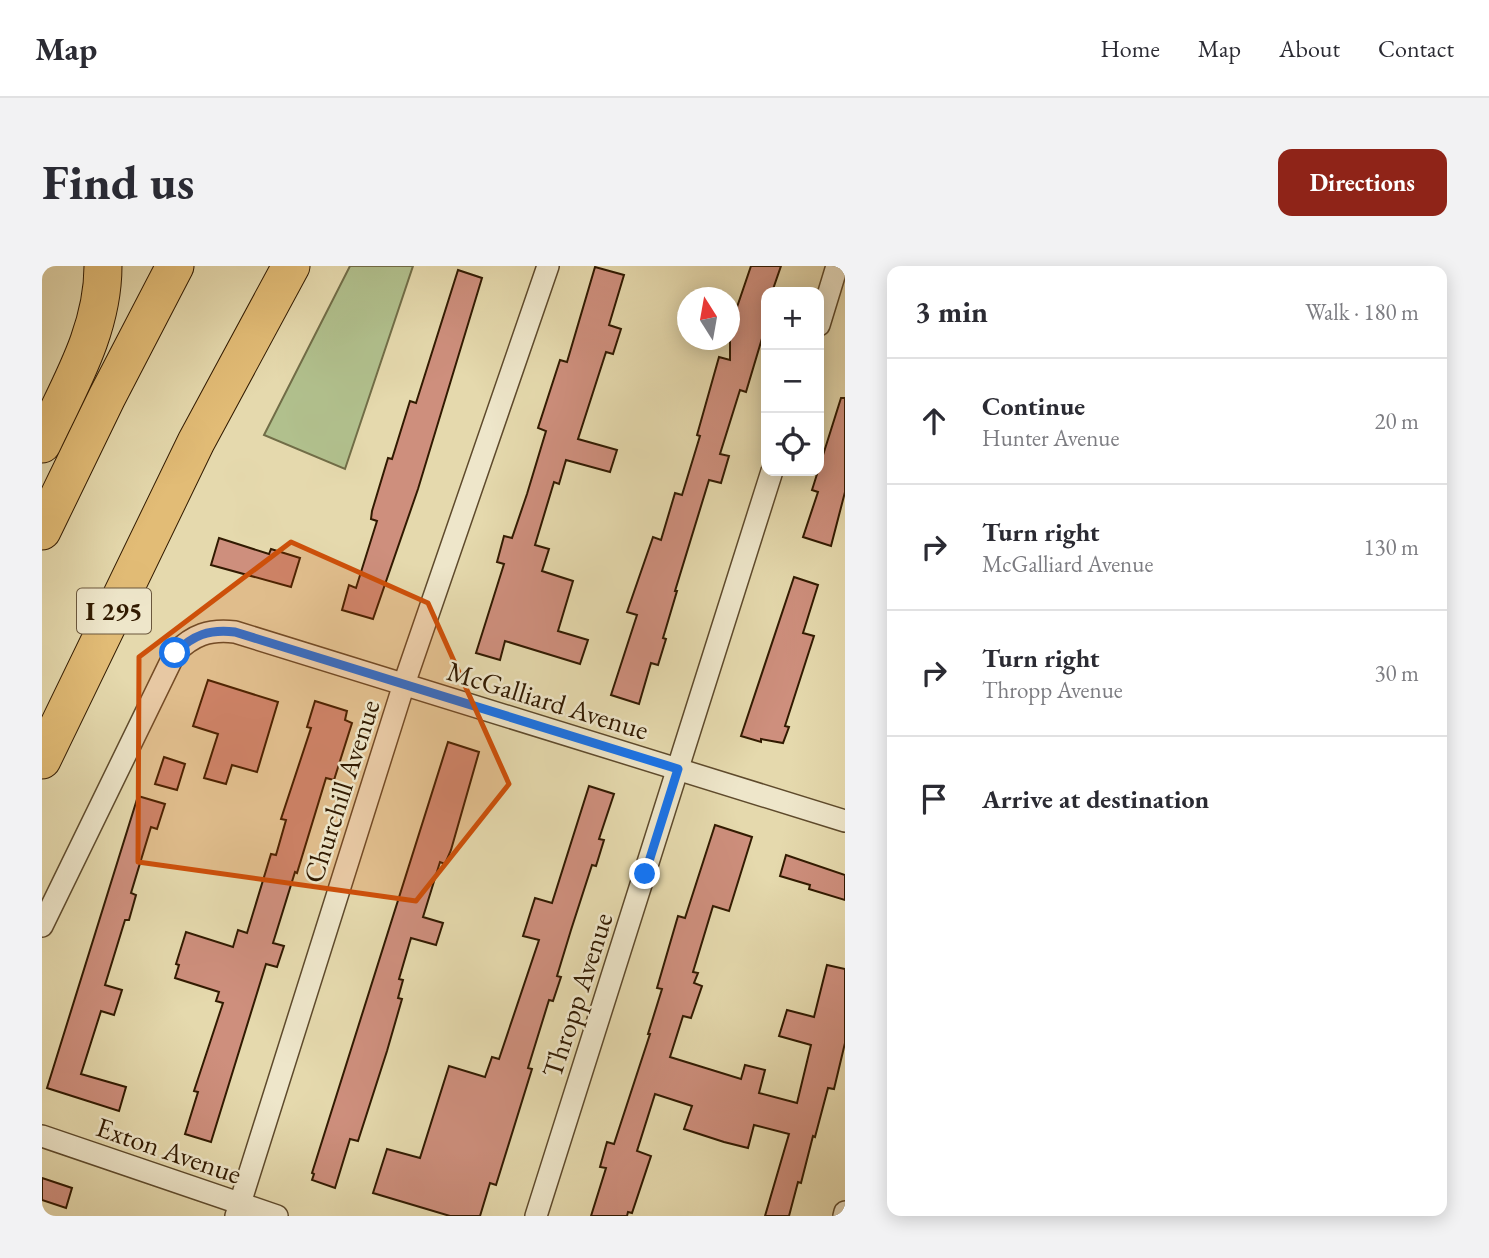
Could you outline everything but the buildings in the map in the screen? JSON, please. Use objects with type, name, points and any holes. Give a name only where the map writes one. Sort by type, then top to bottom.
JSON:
[{"type":"highway","points":[[42,444],[98,319],[103,289],[103,266]]},
{"type":"highway","points":[[42,530],[175,266]]},
{"type":"highway","name":"I 295","points":[[42,760],[196,442],[290,266]]},
{"type":"street","name":"Churchill Avenue","points":[[238,1210],[404,684],[548,266]]},
{"type":"street","points":[[824,309],[837,266]]},
{"type":"street","name":"Thropp Avenue","points":[[536,1216],[770,476]]},
{"type":"street","name":"McGalliard Avenue","points":[[42,926],[175,653],[200,633],[220,630],[235,632],[845,821]]},
{"type":"street","name":"Exton Avenue","points":[[42,1136],[238,1210],[277,1216]]},
{"type":"highlighted area","points":[[291,542],[428,603],[509,784],[416,901],[138,862],[139,657]]},
{"type":"green space","points":[[350,266],[413,266],[345,469],[264,435]]},
{"type":"route","points":[[175,653],[200,633],[220,630],[235,632],[678,769],[645,874]]}]
